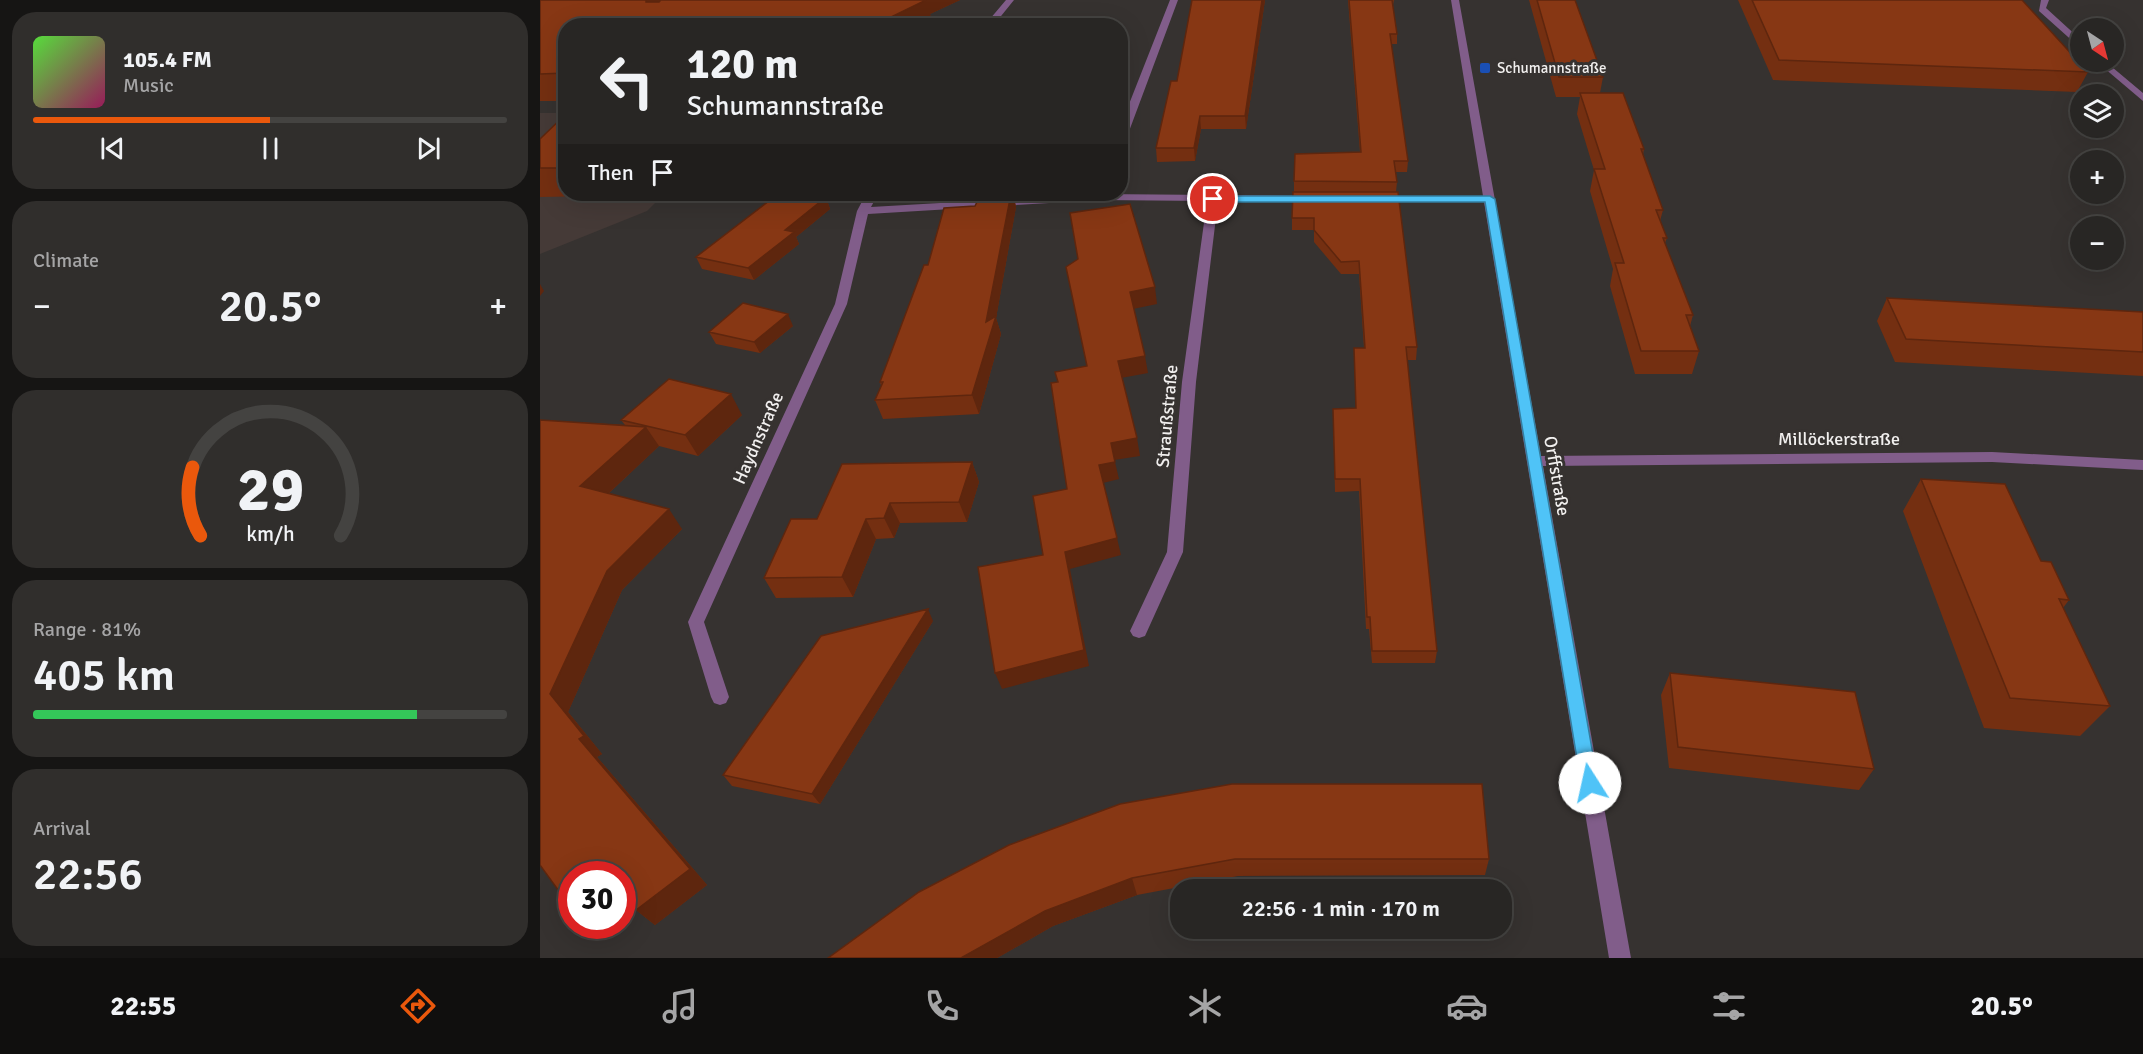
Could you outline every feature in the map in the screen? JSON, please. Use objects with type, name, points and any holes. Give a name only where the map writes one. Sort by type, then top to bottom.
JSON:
[{"type":"street","points":[[995,18],[1010,0]]},
{"type":"street","points":[[1128,120],[1174,0]]},
{"type":"street","name":"Orffstraße","points":[[1455,0],[1620,958]]},
{"type":"street","points":[[2045,0],[2042,9],[2070,34]]},
{"type":"street","points":[[2112,72],[2143,99]]},
{"type":"street","points":[[1128,196],[1326,199]]},
{"type":"street","name":"Straußstraße","points":[[1139,631],[1175,552],[1189,382],[1213,199]]},
{"type":"street","points":[[1372,199],[1490,199]]},
{"type":"street","name":"Haydnstraße","points":[[720,697],[696,622],[841,304],[863,212],[868,201]]},
{"type":"street","points":[[863,212],[1016,201]]},
{"type":"street","name":"Millöckerstraße","points":[[1534,460],[1992,457],[2143,465]]},
{"type":"shaded area","points":[[540,113],[558,113],[558,201],[657,201],[647,211],[540,254]]},
{"type":"building","points":[[540,0],[659,2],[661,0],[926,0],[889,18],[558,18],[558,73],[540,74]]},
{"type":"building","points":[[1192,0],[1262,0],[1245,116],[1200,116],[1194,148],[1156,148],[1171,81],[1177,81]]},
{"type":"building","points":[[1349,0],[1392,0],[1397,34],[1390,34],[1408,161],[1394,161],[1397,182],[1294,181],[1295,154],[1361,152]]},
{"type":"building","points":[[1537,0],[1575,0],[1603,77],[1559,77]]},
{"type":"building","points":[[1752,0],[2022,0],[2070,52],[2070,71],[1779,60]]},
{"type":"building","points":[[1580,93],[1623,93],[1663,210],[1656,210],[1667,238],[1663,238],[1693,315],[1686,315],[1699,351],[1641,351],[1615,263],[1624,263],[1594,169],[1605,169]]},
{"type":"building","points":[[558,122],[558,168],[540,168],[540,139]]},
{"type":"building","points":[[1293,192],[1398,192],[1417,347],[1406,347],[1437,651],[1372,651],[1370,617],[1367,617],[1360,479],[1335,479],[1333,409],[1356,408],[1354,348],[1365,348],[1359,261],[1341,262],[1314,230],[1314,218],[1292,218]]},
{"type":"building","points":[[769,201],[821,201],[785,230],[794,232],[748,268],[696,257]]},
{"type":"building","points":[[978,201],[1010,201],[986,322],[996,316],[972,395],[875,400],[924,265],[928,265],[944,208],[975,206]]},
{"type":"building","points":[[1130,204],[1155,287],[1130,292],[1145,356],[1118,361],[1137,438],[1111,443],[1115,462],[1099,465],[1117,538],[1065,552],[1084,650],[995,673],[978,567],[1043,555],[1033,496],[1067,489],[1051,383],[1058,382],[1055,372],[1087,366],[1066,267],[1078,259],[1070,213]]},
{"type":"building","points":[[1887,298],[2143,312],[2143,352],[1906,339]]},
{"type":"building","points":[[743,303],[788,314],[754,342],[709,332]]},
{"type":"building","points":[[669,379],[731,394],[685,435],[621,420]]},
{"type":"building","points":[[540,420],[646,427],[580,486],[669,509],[607,571],[550,694],[584,736],[579,739],[690,869],[636,910],[636,861],[558,861],[558,890],[540,865]]},
{"type":"building","points":[[972,462],[959,502],[890,503],[884,518],[866,519],[842,577],[764,578],[791,519],[817,519],[842,464]]},
{"type":"building","points":[[1921,479],[2005,484],[2041,561],[2051,562],[2069,600],[2059,599],[2110,706],[2010,698]]},
{"type":"building","points":[[928,609],[812,794],[723,775],[821,636]]},
{"type":"building","points":[[1670,673],[1855,692],[1874,769],[1678,747]]},
{"type":"building","points":[[1232,784],[1482,784],[1489,859],[1235,859],[1132,878],[1045,911],[961,958],[828,958],[919,892],[1009,845],[1120,804]]},
{"type":"place","name":"Schumannstraße","points":[[1485,68]]},
{"type":"route","points":[[1213,199],[1490,199],[1590,783]]}]
